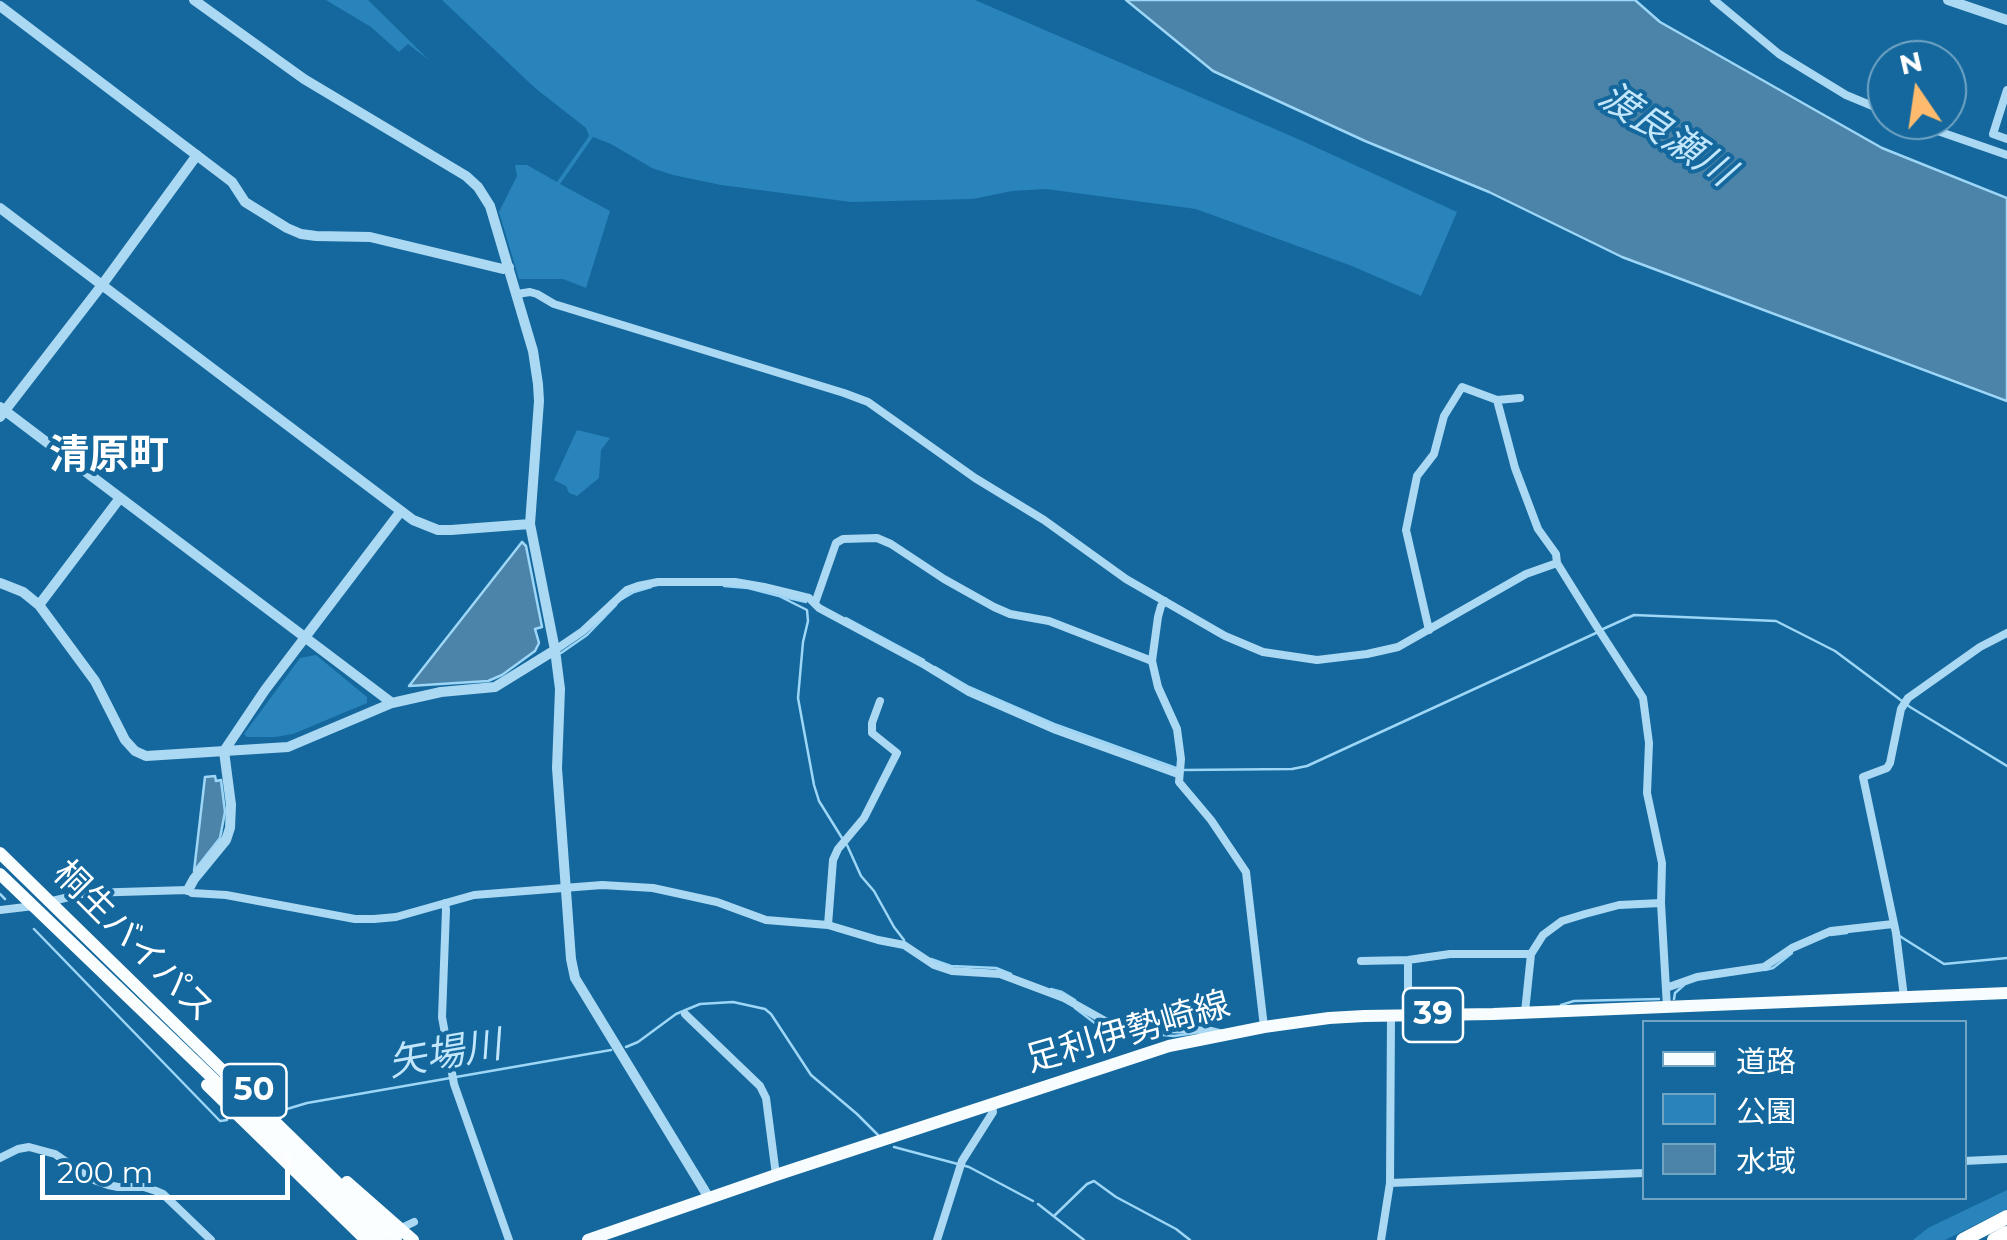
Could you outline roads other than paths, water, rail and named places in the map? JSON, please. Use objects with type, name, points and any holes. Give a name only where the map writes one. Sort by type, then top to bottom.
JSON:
[{"type":"highway","name":"桐生バイパス","points":[[0,853],[384,1240]]},
{"type":"highway","name":"桐生バイパス","points":[[0,874],[288,1143],[398,1234]]},
{"type":"highway","name":"50","points":[[94,944],[142,981],[398,1234],[412,1240]]},
{"type":"highway","name":"50","points":[[95,966],[116,996],[366,1240]]},
{"type":"highway","points":[[1963,1240],[2007,1217]]},
{"type":"highway","points":[[1994,1240],[2007,1233]]},
{"type":"main road","name":"足利伊勢崎線","points":[[588,1240],[1169,1046],[1223,1034],[1329,1018],[2007,993]]},
{"type":"street","points":[[194,0],[304,80],[473,182],[490,206],[518,294],[538,384],[530,524],[560,689],[557,768],[575,978],[709,1198]]},
{"type":"street","points":[[1714,0],[1779,54],[1867,104]]},
{"type":"street","points":[[1948,0],[2007,20]]},
{"type":"street","points":[[0,6],[232,182],[245,202],[301,234],[370,237],[509,267]]},
{"type":"street","points":[[2007,90],[1993,134],[2007,139]]},
{"type":"street","points":[[1964,140],[2007,155]]},
{"type":"street","points":[[197,154],[102,285],[2,412],[392,704]]},
{"type":"street","points":[[0,208],[423,526],[438,530],[530,524]]},
{"type":"street","points":[[518,294],[537,294],[554,304],[857,397],[1126,579],[1224,636],[1262,652],[1317,660],[1398,647],[1526,574],[1557,564]]},
{"type":"street","points":[[1429,630],[1406,530],[1418,476],[1434,454],[1444,416],[1462,386],[1497,400],[1520,398]]},
{"type":"street","points":[[1497,400],[1515,468],[1538,529],[1643,698],[1649,743],[1646,789],[1662,862],[1667,1007]]},
{"type":"street","points":[[39,605],[120,498]]},
{"type":"street","points":[[188,890],[226,840],[231,805],[224,751],[265,690],[401,511]]},
{"type":"street","points":[[815,603],[836,543],[843,539],[878,538],[994,607],[1050,621],[1152,662]]},
{"type":"street","points":[[0,583],[23,592],[39,605],[95,681],[125,740],[135,752],[146,756],[288,747],[392,704],[441,692],[495,687],[582,632],[627,590],[658,582],[735,582],[809,598],[819,608],[969,692],[1056,730],[1178,774]]},
{"type":"street","points":[[1165,602],[1158,617],[1152,662],[1158,687],[1177,729],[1179,782],[1246,872],[1264,1027]]},
{"type":"street","points":[[1904,997],[1863,777],[1890,764],[1901,708],[1908,698],[1980,647],[2007,633]]},
{"type":"street","points":[[828,925],[833,860],[864,818],[897,753],[872,733],[880,701]]},
{"type":"street","points":[[0,910],[86,893],[188,890],[355,918],[386,919],[474,895],[621,885],[653,888],[717,902],[766,920],[828,925],[904,945],[934,966],[1000,974],[1064,998],[1105,1020],[1223,1034]]},
{"type":"street","points":[[444,903],[442,1018],[454,1084],[508,1240]]},
{"type":"street","points":[[1526,1012],[1531,954],[1543,935],[1562,921],[1619,905],[1661,903]]},
{"type":"street","points":[[1666,988],[1697,976],[1764,967],[1792,948],[1831,931],[1893,924]]},
{"type":"street","points":[[1361,960],[1531,954]]},
{"type":"street","points":[[1408,960],[1408,1015]]},
{"type":"street","points":[[684,1014],[760,1086],[766,1098],[776,1176]]},
{"type":"street","points":[[1381,1240],[1390,1183],[1391,1016]]},
{"type":"street","points":[[937,1240],[961,1165],[993,1112],[992,1104]]},
{"type":"street","points":[[0,1158],[29,1147],[55,1154],[91,1179],[108,1185],[156,1190],[211,1240]]},
{"type":"street","points":[[1967,1160],[2007,1159]]},
{"type":"street","points":[[1390,1183],[1642,1173]]},
{"type":"street","points":[[384,1240],[414,1222]]},
{"type":"water","name":"渡良瀬川","points":[[1126,0],[1635,0],[1660,22],[1882,148],[2007,198],[2007,401],[1622,257],[1489,192],[1365,141],[1213,71]]},
{"type":"water","points":[[522,542],[542,627],[535,629],[539,643],[535,651],[488,681],[409,686]]},
{"type":"water","points":[[215,776],[216,781],[221,780],[225,812],[220,838],[194,871],[205,777]]},
{"type":"waterway","points":[[724,586],[779,596],[807,610],[798,698],[819,801],[842,838]]},
{"type":"waterway","points":[[622,599],[651,587]]},
{"type":"waterway","points":[[780,596],[806,602]]},
{"type":"waterway","points":[[561,653],[587,635],[616,605]]},
{"type":"waterway","points":[[1603,629],[1634,615],[1776,621],[1835,651],[1910,707],[2007,766]]},
{"type":"waterway","points":[[846,618],[924,660]]},
{"type":"waterway","points":[[1184,770],[1307,766],[1596,633]]},
{"type":"waterway","points":[[935,667],[969,687],[1054,724],[1176,768]]},
{"type":"waterway","points":[[847,845],[861,876],[904,940]]},
{"type":"waterway","name":"矢場川","points":[[0,894],[5,899]]},
{"type":"waterway","name":"矢場川","points":[[34,929],[220,1121],[227,1120]]},
{"type":"waterway","points":[[1831,935],[1847,933]]},
{"type":"waterway","points":[[1898,935],[1944,964],[2007,958]]},
{"type":"waterway","points":[[1765,970],[1792,953]]},
{"type":"waterway","points":[[931,959],[951,966],[996,968],[1011,974]]},
{"type":"waterway","points":[[1674,999],[1684,985]]},
{"type":"waterway","points":[[1051,989],[1075,1000]]},
{"type":"waterway","points":[[1561,1005],[1574,1001],[1659,999]]},
{"type":"waterway","name":"矢場川","points":[[626,1047],[676,1014],[700,1004],[733,1002],[765,1009],[811,1075],[878,1135]]},
{"type":"waterway","points":[[1075,1008],[1096,1024],[1130,1032],[1174,1036],[1195,1033]]},
{"type":"waterway","name":"矢場川","points":[[287,1109],[611,1050]]},
{"type":"waterway","name":"矢場川","points":[[894,1147],[969,1167],[1033,1201]]},
{"type":"waterway","name":"矢場川","points":[[1054,1216],[1094,1181],[1190,1240]]},
{"type":"waterway","points":[[1038,1204],[1084,1240]]},
{"type":"district","name":"清原町","points":[[109,456]]}]
